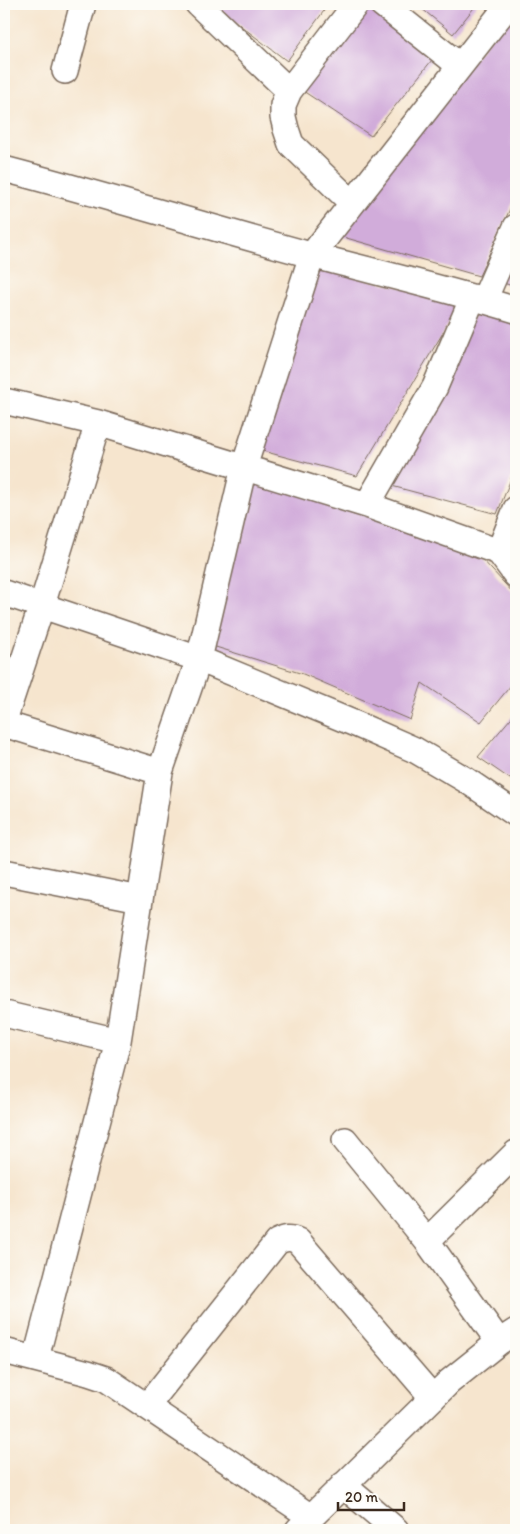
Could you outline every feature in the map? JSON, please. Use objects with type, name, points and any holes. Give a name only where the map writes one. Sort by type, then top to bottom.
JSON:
[{"type":"street","points":[[65,71],[83,4]]},
{"type":"street","points":[[198,4],[289,91]]},
{"type":"street","points":[[352,203],[291,144],[283,117],[283,105],[289,91],[356,4]]},
{"type":"street","points":[[382,4],[460,66]]},
{"type":"street","points":[[36,1358],[118,1040],[160,772],[199,659],[244,468],[312,255],[509,4]]},
{"type":"street","points":[[4,169],[516,310]]},
{"type":"street","points":[[366,505],[435,387],[478,298],[516,227]]},
{"type":"street","points":[[4,401],[98,423],[366,505],[499,552],[516,575]]},
{"type":"street","points":[[4,720],[42,605],[98,423]]},
{"type":"street","points":[[499,552],[516,509]]},
{"type":"street","points":[[4,593],[199,659],[358,725],[415,750],[466,780],[516,814]]},
{"type":"street","points":[[4,724],[160,772]]},
{"type":"street","points":[[4,872],[140,900]]},
{"type":"street","points":[[4,1014],[118,1040]]},
{"type":"street","points":[[4,1351],[36,1358],[106,1379],[147,1406],[304,1524],[449,1382],[508,1337],[345,1140]]},
{"type":"street","points":[[427,1241],[516,1153]]},
{"type":"street","points":[[147,1406],[277,1242],[286,1238],[293,1238],[302,1244],[433,1398]]},
{"type":"street","points":[[343,1485],[396,1530]]},
{"type":"building","points":[[212,4],[329,4],[287,61]]},
{"type":"building","points":[[355,4],[383,4],[440,50],[371,136],[294,85]]},
{"type":"building","points":[[416,4],[477,4],[453,34]]},
{"type":"building","points":[[516,5],[516,196],[479,276],[336,235]]},
{"type":"building","points":[[516,246],[516,287],[500,282]]},
{"type":"building","points":[[307,266],[462,301],[357,476],[255,449]]},
{"type":"building","points":[[480,305],[516,315],[516,466],[497,514],[384,484]]},
{"type":"building","points":[[247,477],[457,532],[516,596],[516,679],[481,722],[422,683],[410,720],[303,674],[206,644]]},
{"type":"building","points":[[516,712],[516,783],[478,757]]}]
